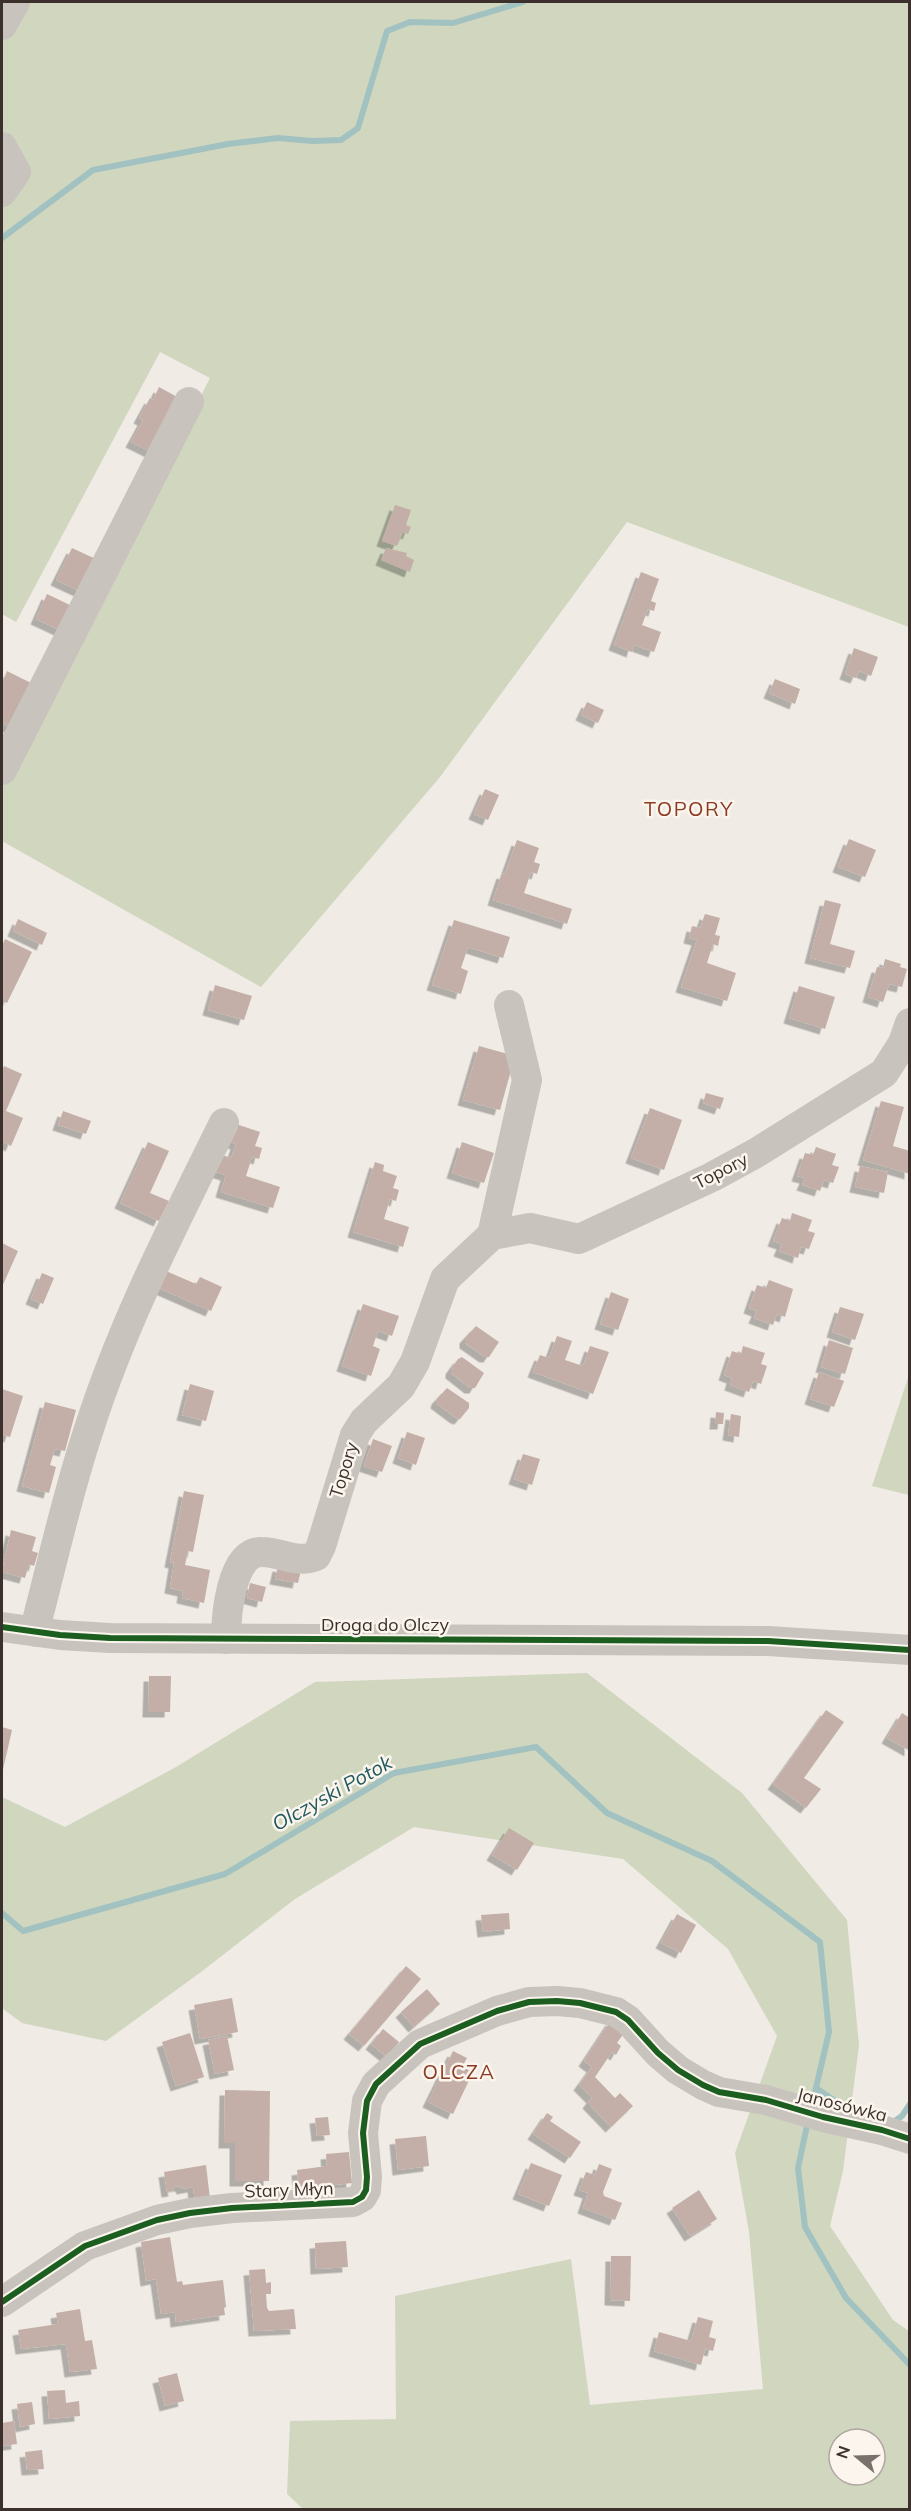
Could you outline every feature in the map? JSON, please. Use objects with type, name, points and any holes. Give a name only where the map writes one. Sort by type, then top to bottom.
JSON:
[{"type":"street","points":[[2,25],[15,2]]},
{"type":"street","points":[[2,147],[16,172],[2,192]]},
{"type":"street","points":[[2,770],[189,402]]},
{"type":"street","points":[[492,1235],[526,1080],[509,1005]]},
{"type":"street","name":"Topory","points":[[226,1639],[233,1587],[238,1569],[245,1558],[261,1551],[308,1560],[316,1556],[355,1435],[372,1413],[401,1386],[414,1362],[445,1279],[492,1235],[530,1228],[579,1239],[711,1178],[756,1153],[884,1073],[903,1043],[909,1023]]},
{"type":"street","points":[[37,1632],[38,1617],[88,1431],[148,1276],[224,1123]]},
{"type":"street","name":"Droga do Olczy","points":[[2,1627],[110,1638],[768,1641],[909,1650]]},
{"type":"street","name":"Stary Młyn","points":[[2,2302],[86,2246],[157,2220],[190,2212],[353,2202],[362,2197],[366,2190],[367,2177],[363,2133],[367,2101],[376,2084],[420,2044],[497,2011],[529,2002],[580,2003],[616,2012],[628,2020],[658,2053],[686,2075],[720,2092],[766,2100]]},
{"type":"street","name":"Janosówka","points":[[766,2100],[909,2139]]},
{"type":"green space","points":[[2,2],[909,2],[909,627],[627,522],[440,777],[261,987],[2,841],[2,788],[210,378],[160,352],[16,622],[2,614]]},
{"type":"green space","points":[[909,1375],[909,1495],[872,1486]]},
{"type":"green space","points":[[587,1673],[742,1793],[847,1920],[859,2045],[843,2171],[830,2226],[893,2320],[909,2331],[909,2509],[303,2509],[287,2494],[290,2421],[396,2419],[395,2296],[571,2259],[590,2405],[763,2389],[749,2232],[735,2153],[777,2036],[728,1949],[623,1859],[414,1827],[295,1899],[201,1972],[106,2041],[22,2023],[2,2008],[2,1797],[65,1827],[176,1767],[315,1682]]},
{"type":"building","points":[[159,387],[179,398],[151,452],[131,442],[143,420],[139,418],[150,398],[153,400]]},
{"type":"building","points":[[395,505],[411,510],[406,525],[411,527],[408,534],[403,532],[397,546],[382,541]]},
{"type":"building","points":[[72,548],[98,560],[82,592],[56,580]]},
{"type":"building","points":[[386,548],[407,553],[406,556],[414,560],[410,572],[381,560]]},
{"type":"building","points":[[641,572],[659,579],[651,601],[656,603],[654,611],[648,609],[642,625],[661,632],[654,652],[634,645],[632,652],[614,645]]},
{"type":"building","points":[[47,594],[74,607],[62,631],[36,619]]},
{"type":"building","points":[[854,648],[878,657],[871,676],[859,671],[856,678],[845,674]]},
{"type":"building","points":[[7,671],[33,684],[11,728],[2,723],[2,683]]},
{"type":"building","points":[[775,679],[800,689],[795,704],[769,693]]},
{"type":"building","points":[[587,702],[604,710],[598,723],[581,715]]},
{"type":"building","points":[[485,789],[499,795],[488,820],[474,814]]},
{"type":"building","points":[[849,839],[876,850],[865,877],[838,867]]},
{"type":"building","points":[[517,840],[539,848],[534,862],[540,864],[537,874],[531,872],[524,893],[572,909],[567,924],[493,900]]},
{"type":"building","points":[[825,900],[841,904],[830,944],[855,951],[850,968],[810,958]]},
{"type":"building","points":[[705,914],[720,918],[715,935],[720,936],[718,946],[713,944],[707,963],[736,973],[727,1001],[681,987],[697,940],[689,938],[692,926],[700,928]]},
{"type":"building","points":[[18,919],[47,933],[42,945],[13,931]]},
{"type":"building","points":[[454,920],[510,937],[503,958],[468,947],[461,968],[468,971],[461,994],[432,985]]},
{"type":"building","points":[[5,939],[32,952],[7,1003],[2,1001],[2,946]]},
{"type":"building","points":[[885,959],[901,964],[900,967],[907,969],[902,987],[889,984],[883,1002],[868,997],[877,967],[883,968]]},
{"type":"building","points":[[215,985],[252,996],[244,1020],[208,1010]]},
{"type":"building","points":[[799,986],[835,997],[825,1029],[789,1018]]},
{"type":"building","points":[[479,1046],[515,1056],[500,1110],[463,1100]]},
{"type":"building","points":[[4,1066],[22,1074],[6,1111],[23,1118],[11,1146],[2,1141],[2,1071]]},
{"type":"building","points":[[706,1093],[724,1098],[720,1109],[703,1103]]},
{"type":"building","points":[[881,1101],[904,1107],[893,1146],[910,1151],[910,1174],[863,1160]]},
{"type":"building","points":[[650,1108],[682,1120],[664,1170],[631,1158]]},
{"type":"building","points":[[63,1111],[91,1121],[86,1134],[58,1125]]},
{"type":"building","points":[[233,1123],[260,1132],[255,1146],[262,1148],[259,1159],[252,1157],[246,1176],[280,1187],[273,1208],[221,1192],[226,1175],[216,1172],[222,1155],[231,1158],[236,1144],[227,1141]]},
{"type":"building","points":[[148,1142],[169,1151],[150,1193],[169,1201],[159,1221],[120,1203]]},
{"type":"building","points":[[462,1142],[494,1153],[484,1183],[452,1173]]},
{"type":"building","points":[[816,1147],[836,1154],[832,1165],[839,1167],[833,1183],[824,1180],[820,1191],[802,1185],[805,1178],[797,1176],[805,1153],[813,1155]]},
{"type":"building","points":[[375,1162],[384,1165],[383,1171],[397,1176],[393,1188],[399,1190],[396,1201],[390,1199],[384,1219],[409,1227],[403,1247],[353,1232]]},
{"type":"building","points":[[860,1166],[888,1172],[884,1193],[855,1187]]},
{"type":"building","points":[[792,1213],[812,1220],[808,1231],[815,1233],[809,1249],[801,1247],[798,1258],[779,1251],[782,1244],[773,1241],[782,1218],[790,1221]]},
{"type":"building","points":[[2,1243],[18,1251],[2,1287]]},
{"type":"building","points":[[159,1268],[196,1284],[200,1277],[222,1287],[211,1311],[152,1285]]},
{"type":"building","points":[[42,1273],[54,1278],[43,1304],[31,1299]]},
{"type":"building","points":[[769,1280],[793,1289],[785,1317],[777,1314],[773,1325],[754,1318],[757,1311],[749,1308],[757,1285],[766,1288]]},
{"type":"building","points":[[611,1292],[629,1299],[618,1330],[600,1324]]},
{"type":"building","points":[[363,1304],[399,1316],[392,1336],[378,1331],[373,1346],[380,1349],[371,1376],[342,1366]]},
{"type":"building","points":[[840,1307],[864,1314],[855,1340],[832,1332]]},
{"type":"building","points":[[476,1326],[499,1342],[489,1357],[485,1357],[465,1343],[465,1338]]},
{"type":"building","points":[[557,1336],[572,1341],[565,1360],[583,1366],[590,1346],[609,1352],[593,1394],[533,1372],[540,1355],[549,1358]]},
{"type":"building","points":[[829,1340],[853,1348],[845,1374],[821,1367]]},
{"type":"building","points":[[743,1346],[765,1353],[761,1364],[767,1366],[761,1384],[753,1381],[749,1392],[730,1385],[732,1378],[724,1375],[732,1351],[741,1354]]},
{"type":"building","points":[[462,1357],[484,1373],[475,1388],[470,1388],[451,1373],[451,1369]]},
{"type":"building","points":[[819,1372],[844,1381],[834,1407],[810,1399]]},
{"type":"building","points":[[190,1384],[214,1391],[206,1421],[182,1415]]},
{"type":"building","points":[[447,1388],[469,1403],[469,1408],[460,1419],[436,1403]]},
{"type":"building","points":[[2,1389],[23,1396],[10,1437],[2,1435]]},
{"type":"building","points":[[45,1402],[76,1410],[65,1451],[55,1449],[50,1465],[56,1467],[49,1493],[22,1486]]},
{"type":"building","points":[[716,1412],[724,1413],[723,1424],[715,1424]]},
{"type":"building","points":[[731,1414],[741,1416],[739,1437],[728,1435]]},
{"type":"building","points":[[407,1432],[425,1438],[416,1465],[398,1458]]},
{"type":"building","points":[[373,1439],[392,1446],[382,1472],[364,1466]]},
{"type":"building","points":[[523,1454],[540,1459],[532,1485],[514,1479]]},
{"type":"building","points":[[184,1491],[204,1495],[193,1552],[188,1551],[185,1565],[210,1570],[204,1603],[182,1598],[183,1591],[170,1588],[174,1563],[170,1562]]},
{"type":"building","points":[[11,1530],[36,1537],[32,1551],[38,1553],[34,1566],[29,1564],[25,1578],[2,1572]]},
{"type":"building","points":[[278,1566],[301,1570],[298,1583],[275,1579]]},
{"type":"building","points":[[250,1583],[266,1587],[262,1602],[247,1598]]},
{"type":"building","points":[[149,1676],[171,1676],[170,1712],[148,1712]]},
{"type":"building","points":[[826,1710],[844,1722],[804,1778],[821,1789],[806,1808],[773,1784]]},
{"type":"building","points":[[902,1713],[910,1718],[910,1751],[887,1738]]},
{"type":"building","points":[[2,1727],[12,1730],[2,1774]]},
{"type":"building","points":[[509,1828],[534,1843],[517,1870],[492,1855]]},
{"type":"building","points":[[509,1913],[510,1929],[483,1932],[481,1915]]},
{"type":"building","points":[[677,1914],[696,1925],[681,1953],[661,1943]]},
{"type":"building","points":[[406,1966],[421,1979],[364,2046],[349,2034]]},
{"type":"building","points":[[427,1989],[440,2004],[414,2027],[401,2012]]},
{"type":"building","points":[[232,1998],[238,2032],[200,2039],[194,2005]]},
{"type":"building","points":[[611,2020],[626,2030],[617,2043],[621,2046],[616,2055],[612,2052],[595,2077],[615,2098],[620,2093],[633,2106],[611,2127],[588,2103],[592,2098],[579,2085],[592,2067],[584,2061]]},
{"type":"building","points":[[383,2029],[399,2042],[387,2057],[371,2044]]},
{"type":"building","points":[[190,2033],[204,2077],[176,2086],[162,2042]]},
{"type":"building","points":[[227,2036],[234,2070],[215,2074],[208,2040]]},
{"type":"building","points":[[453,2051],[467,2058],[462,2067],[473,2072],[453,2114],[428,2102]]},
{"type":"building","points":[[225,2090],[270,2091],[269,2181],[235,2181],[235,2143],[224,2143]]},
{"type":"building","points":[[547,2113],[553,2117],[550,2121],[581,2142],[570,2158],[533,2134]]},
{"type":"building","points":[[328,2117],[330,2135],[317,2136],[315,2118]]},
{"type":"building","points":[[426,2136],[429,2166],[398,2170],[395,2139]]},
{"type":"building","points":[[349,2152],[352,2183],[299,2189],[297,2170],[327,2166],[326,2154]]},
{"type":"building","points":[[531,2163],[562,2175],[549,2206],[518,2194]]},
{"type":"building","points":[[599,2164],[612,2169],[603,2192],[604,2196],[622,2203],[615,2220],[583,2208],[588,2193],[579,2190],[586,2172],[595,2175]]},
{"type":"building","points":[[206,2165],[210,2199],[195,2201],[193,2187],[182,2189],[181,2186],[173,2187],[174,2191],[167,2192],[164,2172]]},
{"type":"building","points":[[699,2190],[717,2219],[690,2236],[672,2208]]},
{"type":"building","points":[[170,2237],[177,2282],[182,2281],[183,2285],[223,2280],[225,2315],[176,2322],[175,2312],[161,2314],[156,2279],[146,2281],[141,2242]]},
{"type":"building","points":[[346,2241],[348,2267],[316,2269],[315,2243]]},
{"type":"building","points":[[611,2256],[631,2256],[630,2301],[610,2300]]},
{"type":"building","points":[[265,2269],[266,2283],[271,2282],[271,2294],[266,2294],[267,2308],[269,2311],[294,2309],[296,2329],[254,2331],[249,2270]]},
{"type":"building","points":[[80,2309],[85,2341],[92,2340],[97,2369],[70,2372],[66,2344],[21,2349],[18,2330],[58,2324],[56,2313]]},
{"type":"building","points":[[698,2317],[713,2321],[709,2337],[716,2339],[713,2351],[705,2349],[701,2365],[654,2351],[659,2332],[691,2341]]},
{"type":"building","points":[[177,2373],[184,2401],[165,2406],[158,2378]]},
{"type":"building","points":[[65,2390],[66,2403],[79,2401],[80,2416],[49,2419],[47,2391]]},
{"type":"building","points":[[32,2402],[35,2424],[20,2427],[17,2404]]},
{"type":"building","points":[[14,2421],[17,2444],[2,2446],[2,2423]]},
{"type":"building","points":[[42,2450],[44,2469],[27,2470],[25,2452]]},
{"type":"waterway","points":[[2,238],[93,170],[228,144],[278,138],[312,141],[341,140],[358,128],[387,31],[410,22],[453,23],[523,2]]},
{"type":"waterway","name":"Olczyski Potok","points":[[2,1913],[23,1931],[225,1874],[394,1773],[536,1747],[607,1813],[712,1861],[820,1942],[829,2032],[812,2105]]},
{"type":"waterway","points":[[816,2088],[851,2112]]},
{"type":"waterway","points":[[892,2123],[902,2116],[910,2104]]},
{"type":"waterway","name":"Olczyski Potok","points":[[808,2121],[798,2168],[805,2227],[846,2298],[910,2365]]},
{"type":"cycle path","points":[[2,1627],[60,1635],[110,1638],[768,1641],[910,1650]]},
{"type":"cycle path","points":[[2,2302],[85,2246],[157,2220],[232,2208],[353,2202],[362,2197],[366,2190],[367,2177],[363,2133],[367,2101],[376,2084],[420,2044],[497,2011],[529,2002],[580,2003],[616,2012],[628,2020],[658,2053],[678,2070],[719,2092],[766,2100],[910,2139]]},
{"type":"district","name":"TOPORY","points":[[689,809]]},
{"type":"district","name":"OLCZA","points":[[459,2072]]}]
